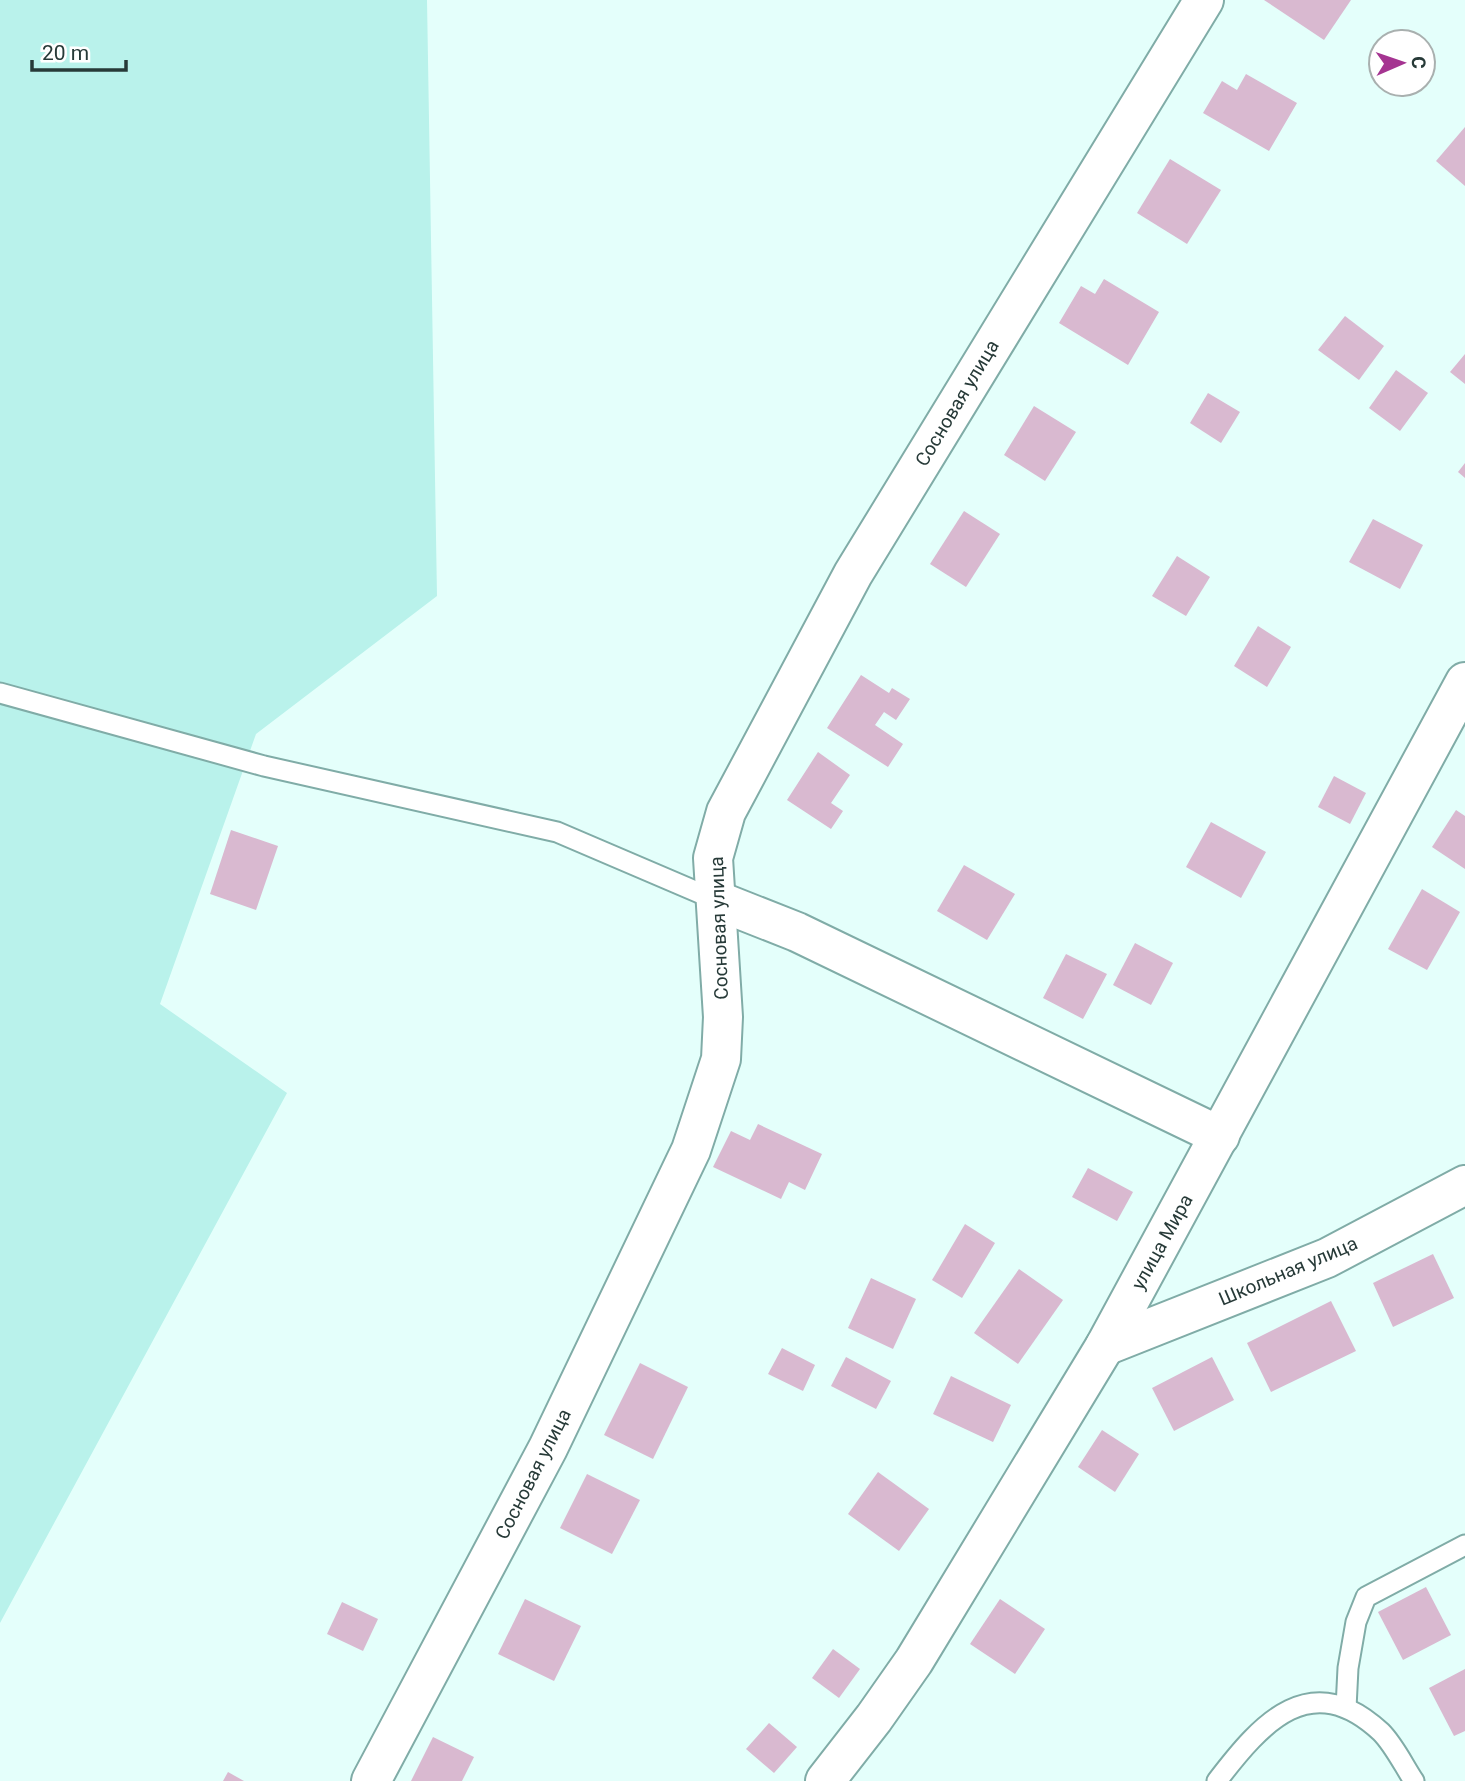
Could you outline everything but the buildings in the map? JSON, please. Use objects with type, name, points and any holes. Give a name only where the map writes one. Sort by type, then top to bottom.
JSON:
[{"type":"street","name":"Сосновая улица","points":[[370,1781],[548,1448],[691,1150],[721,1059],[723,1017],[713,858],[726,812],[853,574],[1204,0]]},
{"type":"street","name":"улица Мира","points":[[825,1781],[914,1661],[1105,1346],[1465,682]]},
{"type":"street","points":[[716,900],[797,932],[1220,1136]]},
{"type":"street","name":"Школьная улица","points":[[1105,1346],[1327,1258],[1465,1185]]},
{"type":"lane","points":[[0,693],[264,766],[557,832],[716,900]]},
{"type":"lane","points":[[1346,1707],[1348,1668],[1356,1622],[1366,1597],[1465,1545]]},
{"type":"lane","points":[[1217,1781],[1241,1749],[1290,1707],[1320,1701],[1346,1707],[1383,1734],[1414,1781]]},
{"type":"shaded area","points":[[0,0],[427,0],[437,596],[256,734],[160,1004],[287,1093],[0,1623]]}]
